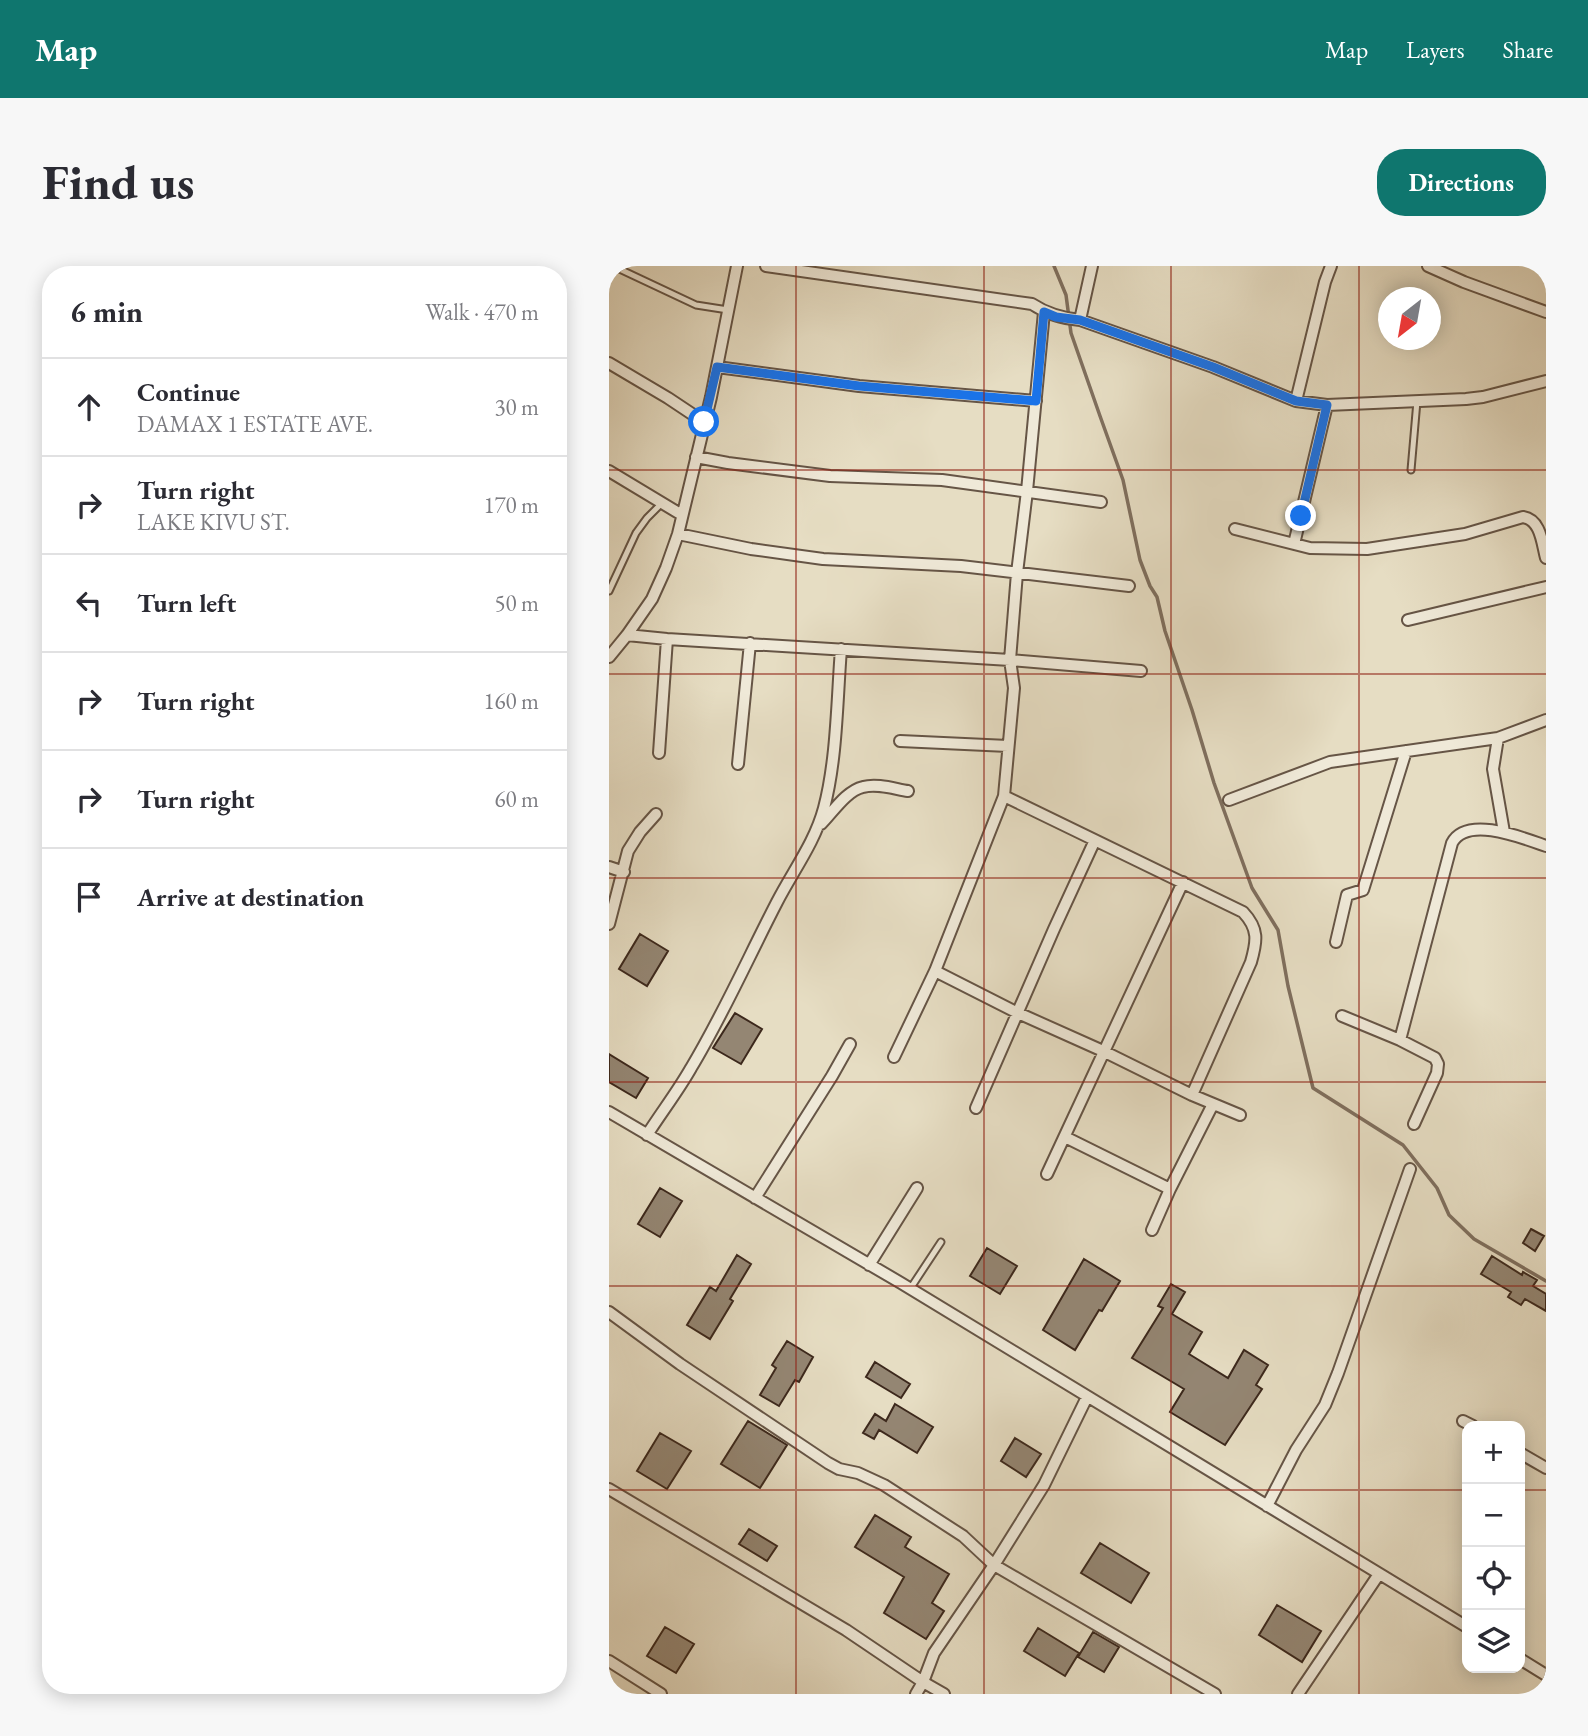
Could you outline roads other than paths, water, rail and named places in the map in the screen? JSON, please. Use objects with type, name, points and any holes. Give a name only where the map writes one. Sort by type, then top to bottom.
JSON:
[{"type":"street","points":[[609,657],[652,598],[678,534],[717,367],[737,266]]},
{"type":"street","points":[[766,266],[1032,304],[1056,317],[1077,319],[1213,367],[1296,401],[1327,405],[1483,397],[1546,381]]},
{"type":"street","points":[[1077,319],[1092,266]]},
{"type":"street","points":[[1296,401],[1331,266]]},
{"type":"street","points":[[1428,266],[1546,312]]},
{"type":"street","points":[[894,1057],[935,971],[1004,796],[1014,688],[1010,660],[1017,573],[1044,312]]},
{"type":"street","points":[[609,363],[704,422]]},
{"type":"street","points":[[717,367],[859,386],[1036,401]]},
{"type":"street","points":[[1294,544],[1327,405]]},
{"type":"street","points":[[696,457],[830,476],[941,480],[1101,502]]},
{"type":"street","points":[[609,471],[682,515]]},
{"type":"street","points":[[1235,529],[1310,548],[1367,549],[1465,534],[1523,517],[1531,519],[1537,525],[1546,558]]},
{"type":"street","points":[[678,534],[751,549],[824,559],[961,566],[1129,586]]},
{"type":"street","points":[[1408,620],[1546,587]]},
{"type":"street","points":[[627,635],[1141,671]]},
{"type":"street","points":[[660,753],[667,639]]},
{"type":"street","points":[[738,764],[750,643]]},
{"type":"street","points":[[647,1135],[691,1070],[786,884],[810,844],[824,809],[831,774],[841,649]]},
{"type":"street","points":[[1229,800],[1330,762],[1498,738],[1546,720]]},
{"type":"street","points":[[1498,738],[1493,769],[1504,832]]},
{"type":"street","points":[[900,741],[1008,747]]},
{"type":"street","points":[[1336,943],[1347,895],[1363,890],[1406,751]]},
{"type":"street","points":[[816,829],[850,794],[863,787],[908,791]]},
{"type":"street","points":[[1004,796],[1243,912],[1254,926],[1256,941],[1251,962],[1192,1095]]},
{"type":"street","points":[[609,924],[628,851],[656,814]]},
{"type":"street","points":[[1400,1040],[1453,840],[1466,830],[1504,832],[1546,846]]},
{"type":"street","points":[[976,1108],[1095,840]]},
{"type":"street","points":[[609,867],[624,872]]},
{"type":"street","points":[[1047,1174],[1182,882]]},
{"type":"street","points":[[935,971],[1018,1013],[1240,1115]]},
{"type":"street","points":[[1342,1016],[1436,1058],[1437,1073],[1414,1124]]},
{"type":"street","points":[[755,1198],[850,1044]]},
{"type":"street","points":[[1152,1230],[1213,1104]]},
{"type":"street","points":[[609,1112],[910,1289],[1462,1624]]},
{"type":"street","points":[[1065,1137],[1170,1189]]},
{"type":"street","points":[[1267,1506],[1296,1450],[1325,1405],[1409,1169]]},
{"type":"street","points":[[869,1265],[917,1188]]},
{"type":"street","points":[[609,1312],[692,1372],[828,1463],[884,1485],[963,1536],[994,1565],[1215,1694]]},
{"type":"street","points":[[916,1694],[934,1653],[1044,1485],[1087,1397]]},
{"type":"street","points":[[1525,1456],[1546,1468]]},
{"type":"street","points":[[609,1489],[846,1630],[944,1694]]},
{"type":"street","points":[[1298,1694],[1379,1573]]},
{"type":"street","points":[[609,1661],[661,1694]]},
{"type":"street","points":[[1525,1662],[1546,1675]]},
{"type":"lane","points":[[613,266],[696,305],[728,310]]},
{"type":"lane","points":[[1412,470],[1417,401]]},
{"type":"lane","points":[[609,591],[636,533],[662,503]]},
{"type":"lane","points":[[910,1289],[941,1242]]},
{"type":"waterway","points":[[1054,266],[1066,295],[1071,333],[1123,480],[1140,560],[1157,597],[1165,631],[1214,783],[1252,888],[1278,930],[1288,986],[1313,1088],[1403,1145],[1437,1188],[1449,1215],[1474,1239],[1546,1281]]}]
